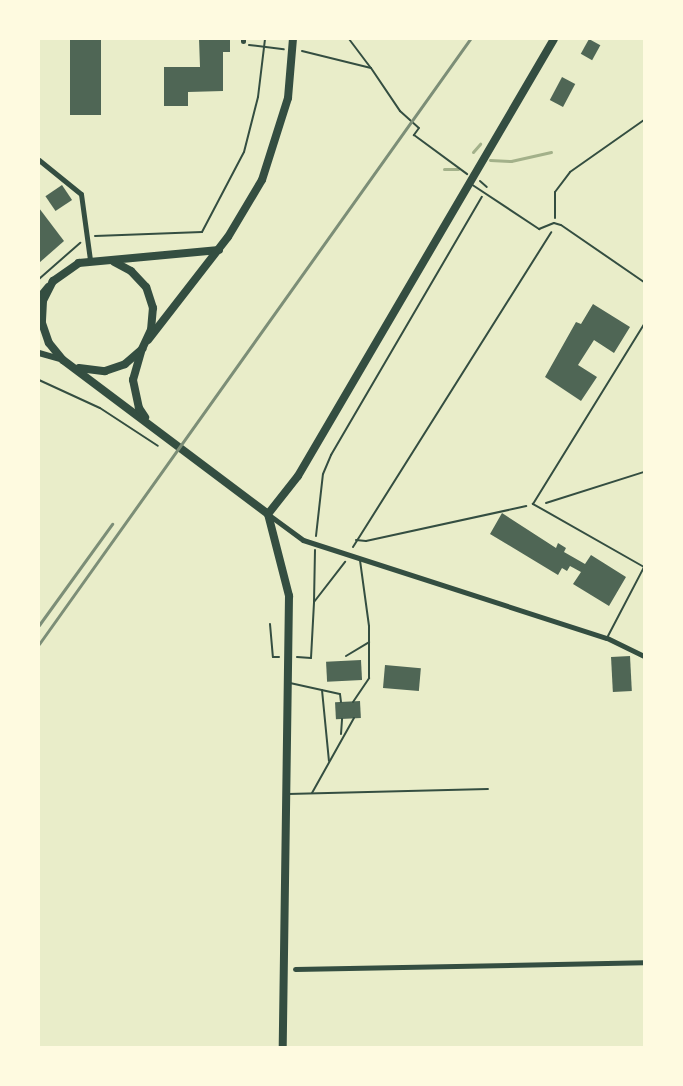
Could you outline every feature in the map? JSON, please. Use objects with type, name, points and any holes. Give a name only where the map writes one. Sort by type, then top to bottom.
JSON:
[{"type":"main road","points":[[152,426],[135,395],[133,380],[142,349],[242,217],[275,148],[288,99],[293,39]]},
{"type":"main road","points":[[267,514],[298,476],[554,39]]},
{"type":"main road","points":[[219,250],[90,260],[69,267],[53,281],[43,301],[42,323],[49,344],[63,360],[267,514],[289,596],[283,1047]]},
{"type":"main road","points":[[101,260],[131,271],[146,287],[153,319],[148,340]]},
{"type":"main road","points":[[73,366],[94,371],[116,368],[142,349]]},
{"type":"street","points":[[39,160],[81,194],[90,260]]},
{"type":"street","points":[[39,297],[53,281]]},
{"type":"street","points":[[39,353],[63,360]]},
{"type":"street","points":[[267,514],[315,544],[349,557],[607,638],[644,656]]},
{"type":"street","points":[[295,969],[644,962]]},
{"type":"lane","points":[[470,180],[539,229],[554,223],[644,282]]},
{"type":"lane","points":[[607,638],[644,567],[533,504],[644,324]]},
{"type":"lane","points":[[353,702],[369,678],[369,642],[360,560]]},
{"type":"lane","points":[[346,656],[369,642]]},
{"type":"lane","points":[[287,682],[340,694],[341,702]]},
{"type":"lane","points":[[322,690],[330,764]]},
{"type":"lane","points":[[312,793],[330,764],[341,736],[354,718]]},
{"type":"lane","points":[[341,736],[342,719]]},
{"type":"lane","points":[[286,794],[488,789]]},
{"type":"path","points":[[39,279],[87,237],[202,232],[243,152],[258,97],[265,39]]},
{"type":"path","points":[[311,657],[315,544],[323,474],[331,455],[489,185],[470,180],[414,135],[419,128],[400,111],[349,39]]},
{"type":"path","points":[[244,42],[265,49],[293,49],[371,68]]},
{"type":"path","points":[[314,602],[349,557],[356,540],[549,237],[554,223],[555,192],[570,172],[644,120]]},
{"type":"path","points":[[39,380],[100,408],[158,446]]},
{"type":"path","points":[[356,540],[366,541],[533,504],[542,504],[644,472]]},
{"type":"building","points":[[70,39],[101,39],[101,115],[70,115]]},
{"type":"building","points":[[199,39],[230,39],[230,52],[223,52],[223,91],[188,92],[188,106],[164,106],[164,67],[200,67]]},
{"type":"building","points":[[589,39],[600,45],[592,60],[581,54]]},
{"type":"building","points":[[562,77],[575,84],[563,107],[550,100]]},
{"type":"building","points":[[62,185],[72,200],[55,211],[45,196]]},
{"type":"building","points":[[39,208],[64,241],[39,263]]},
{"type":"building","points":[[593,304],[630,327],[614,353],[594,340],[578,365],[597,377],[581,401],[545,377],[576,322],[581,324]]},
{"type":"building","points":[[502,513],[556,548],[558,543],[566,548],[564,552],[585,564],[591,555],[626,577],[609,606],[573,584],[581,572],[570,566],[567,571],[562,568],[558,575],[490,534]]},
{"type":"building","points":[[630,656],[632,691],[613,692],[611,657]]},
{"type":"building","points":[[361,660],[362,680],[327,682],[326,662]]},
{"type":"building","points":[[385,665],[421,668],[419,691],[383,688]]},
{"type":"building","points":[[360,701],[361,718],[336,719],[335,702]]},
{"type":"waterway","points":[[473,152],[480,144]]},
{"type":"waterway","points":[[490,160],[511,161],[551,152]]},
{"type":"waterway","points":[[444,169],[458,169]]},
{"type":"railway","points":[[39,644],[470,39]]},
{"type":"railway","points":[[39,625],[112,524]]}]
